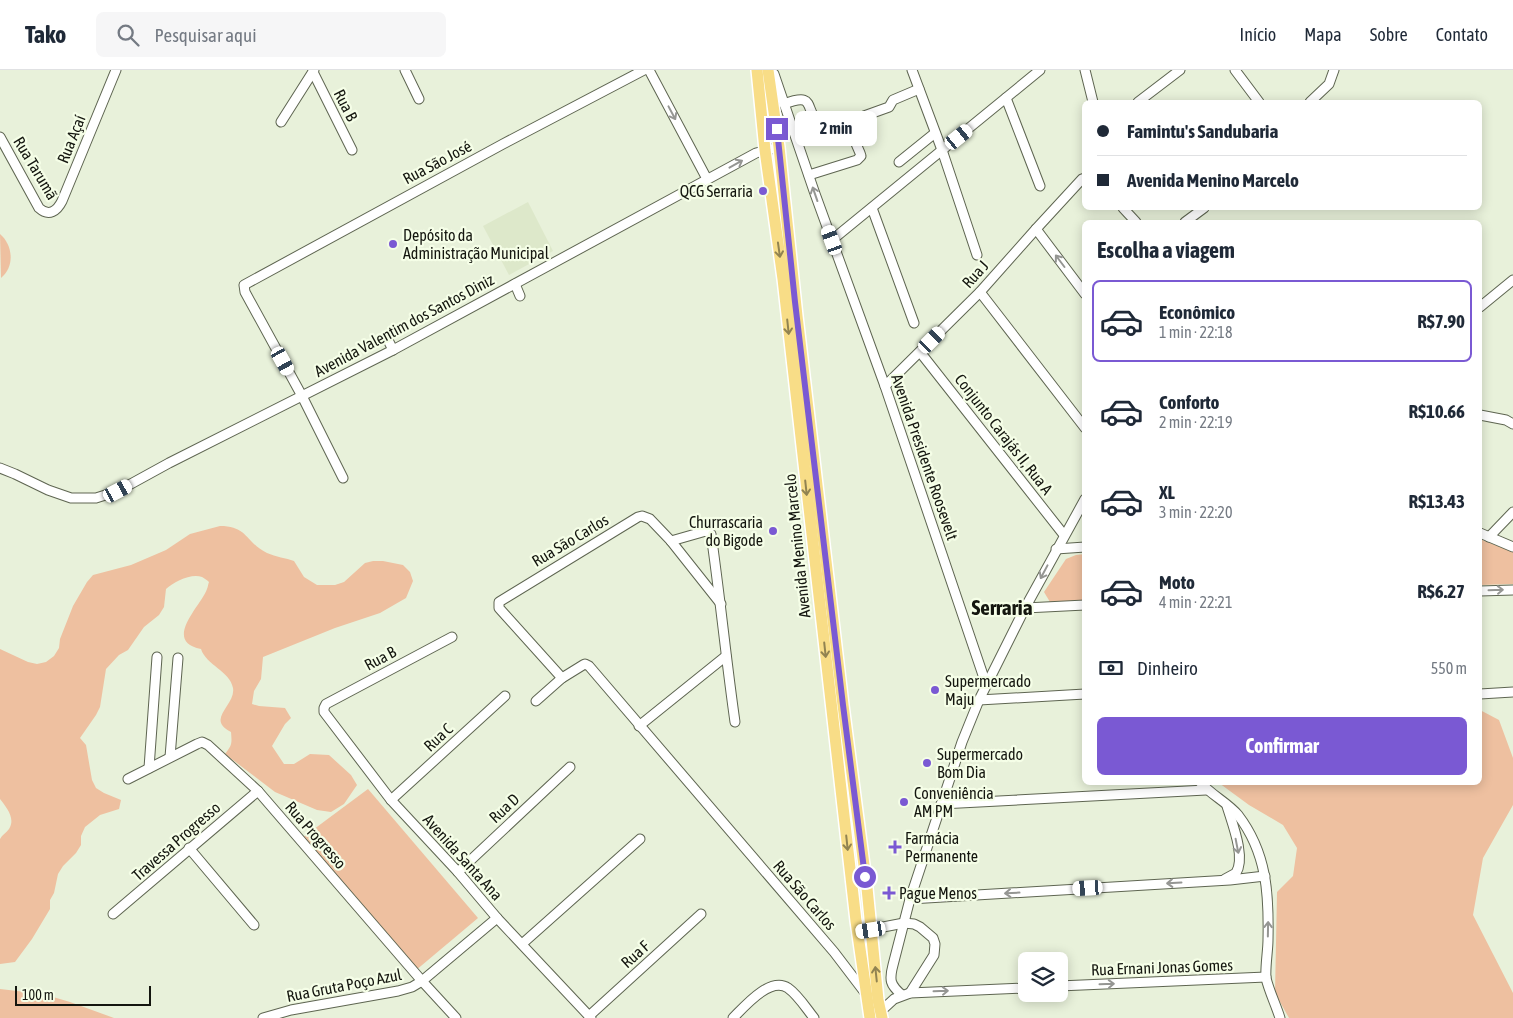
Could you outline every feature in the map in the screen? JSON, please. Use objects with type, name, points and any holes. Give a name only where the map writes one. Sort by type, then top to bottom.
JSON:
[{"type":"main road","name":"Avenida Menino Marcelo","points":[[757,70],[765,150],[783,279],[857,932],[870,1018]]},
{"type":"main road","name":"Avenida Menino Marcelo","points":[[769,70],[881,1014]]},
{"type":"street","name":"Rua Açaí","points":[[48,213],[57,209],[62,201],[116,70]]},
{"type":"street","points":[[405,70],[420,99]]},
{"type":"street","name":"Rua São José","points":[[302,396],[245,292],[244,287],[246,283],[502,144],[644,70]]},
{"type":"street","points":[[649,70],[707,179]]},
{"type":"street","name":"Avenida Presidente Roosevelt","points":[[769,70],[774,74],[885,386],[986,684]]},
{"type":"street","points":[[912,70],[978,255]]},
{"type":"street","points":[[832,240],[1040,70]]},
{"type":"street","points":[[1085,70],[1092,100]]},
{"type":"street","points":[[1150,99],[1180,70]]},
{"type":"street","points":[[1235,70],[1258,100]]},
{"type":"street","points":[[1312,100],[1329,84],[1334,70]]},
{"type":"street","points":[[281,122],[314,71]]},
{"type":"street","name":"Rua B","points":[[314,71],[352,150]]},
{"type":"street","points":[[864,116],[889,108],[893,100],[919,89]]},
{"type":"street","points":[[1006,98],[1040,186]]},
{"type":"street","points":[[784,104],[797,99],[806,101],[815,120],[818,122],[841,117],[845,118],[860,153],[857,160],[809,175]]},
{"type":"street","points":[[899,162],[935,133]]},
{"type":"street","name":"Rua Tarumã","points":[[0,137],[39,208],[48,213]]},
{"type":"street","name":"Avenida Valentim dos Santos Diniz","points":[[0,468],[60,495],[80,499],[96,498],[118,491],[169,463],[393,350],[756,153],[779,147]]},
{"type":"street","name":"Rua J","points":[[885,386],[980,292],[1082,181]]},
{"type":"street","points":[[872,208],[914,322]]},
{"type":"street","points":[[1125,210],[1134,220]]},
{"type":"street","points":[[1188,220],[1201,210]]},
{"type":"street","points":[[1036,229],[1082,290]]},
{"type":"street","points":[[1482,305],[1513,280]]},
{"type":"street","points":[[515,284],[520,296]]},
{"type":"street","points":[[980,292],[1082,424]]},
{"type":"street","points":[[388,340],[393,350]]},
{"type":"street","name":"Conjunto Carajás II, Rua A","points":[[920,352],[1064,535]]},
{"type":"street","points":[[302,396],[344,478]]},
{"type":"street","points":[[1482,415],[1506,420],[1513,424]]},
{"type":"street","points":[[906,994],[892,985],[890,976],[910,899],[962,742],[986,684],[1056,549],[1082,504]]},
{"type":"street","points":[[1489,537],[1513,512]]},
{"type":"street","name":"Rua São Carlos","points":[[722,604],[671,541],[650,519],[642,516],[499,602],[499,608],[562,678],[585,664],[589,666],[834,952],[866,994]]},
{"type":"street","points":[[671,541],[706,530],[712,534],[735,722]]},
{"type":"street","points":[[1482,534],[1513,546]]},
{"type":"street","points":[[1056,549],[1082,547]]},
{"type":"street","points":[[1482,591],[1513,590]]},
{"type":"street","points":[[1025,608],[1082,605]]},
{"type":"street","name":"Rua B","points":[[324,708],[326,704],[452,637]]},
{"type":"street","points":[[639,726],[726,656]]},
{"type":"street","points":[[149,768],[157,657]]},
{"type":"street","points":[[170,757],[178,658]]},
{"type":"street","points":[[536,701],[562,678]]},
{"type":"street","points":[[1482,694],[1513,692]]},
{"type":"street","points":[[979,700],[1082,694]]},
{"type":"street","name":"Rua C","points":[[391,800],[505,696]]},
{"type":"street","name":"Avenida Santa Ana","points":[[324,708],[324,712],[391,800],[458,872],[497,918],[590,1017]]},
{"type":"street","name":"Rua Progresso","points":[[128,779],[197,744],[205,743],[208,745],[258,790],[456,1018]]},
{"type":"street","name":"Rua D","points":[[458,872],[570,767]]},
{"type":"street","points":[[942,804],[1203,786],[1237,814],[1254,842],[1268,892],[1266,977],[1280,1018]]},
{"type":"street","name":"Travessa Progresso","points":[[113,914],[258,790]]},
{"type":"street","points":[[1223,880],[1236,873],[1240,862],[1226,804]]},
{"type":"street","points":[[522,944],[640,839]]},
{"type":"street","points":[[189,848],[254,925]]},
{"type":"street","points":[[910,899],[1265,876]]},
{"type":"street","name":"Rua F","points":[[590,1017],[701,914]]},
{"type":"street","name":"Rua Gruta Poço Azul","points":[[263,1018],[291,1010],[412,987],[422,981],[497,918]]},
{"type":"street","points":[[857,932],[904,923],[920,927],[933,938],[935,944],[934,955],[906,994]]},
{"type":"street","name":"Rua Ernani Jonas Gomes","points":[[1068,986],[1266,977]]},
{"type":"street","points":[[733,1018],[762,991],[776,985],[787,987],[814,1018]]},
{"type":"street","points":[[881,1014],[894,1000],[906,994],[1018,988]]},
{"type":"shaded area","points":[[528,202],[553,251],[509,275],[483,226]]},
{"type":"shaded area","points":[[0,234],[8,244],[11,256],[9,268],[1,278]]},
{"type":"shaded area","points":[[220,526],[242,532],[255,545],[267,553],[294,561],[304,577],[317,585],[335,585],[344,582],[365,563],[373,561],[403,565],[410,572],[413,581],[406,598],[380,613],[335,628],[263,657],[261,679],[254,691],[252,704],[285,708],[291,718],[285,724],[272,746],[284,764],[294,764],[310,754],[329,755],[351,775],[357,785],[344,804],[331,812],[317,810],[275,792],[225,754],[231,744],[231,732],[224,727],[221,717],[233,694],[231,682],[204,655],[201,649],[190,645],[185,639],[184,631],[209,582],[198,576],[178,581],[166,589],[164,607],[159,615],[144,627],[128,650],[119,655],[106,669],[100,707],[80,738],[86,745],[92,780],[96,788],[121,800],[119,809],[100,815],[85,827],[81,836],[81,845],[58,874],[54,893],[50,900],[50,909],[32,939],[15,962],[0,964],[0,839],[11,825],[11,817],[0,799],[0,649],[28,662],[37,664],[46,662],[54,656],[59,648],[60,639],[73,606],[93,575],[131,565],[166,550],[190,534]]},
{"type":"shaded area","points":[[1482,540],[1513,552],[1513,584],[1482,585]]},
{"type":"shaded area","points":[[1082,554],[1082,601],[1050,602],[1044,592],[1066,559]]},
{"type":"shaded area","points":[[1482,711],[1499,720],[1513,758],[1513,805],[1483,858],[1473,915],[1513,993],[1513,1018],[1289,1018],[1275,993],[1277,892],[1293,876],[1297,848],[1283,825],[1249,805],[1222,785],[1482,785]]},
{"type":"shaded area","points":[[368,789],[478,918],[415,971],[298,841]]},
{"type":"shaded area","points":[[0,989],[43,994],[114,1018],[0,1018]]},
{"type":"place","name":"QCG Serraria","points":[[763,191]]},
{"type":"place","name":"Depósito da Administração Municipal","points":[[393,244]]},
{"type":"place","name":"Churrascaria do Bigode","points":[[773,531]]},
{"type":"place","name":"Supermercado Maju","points":[[935,690]]},
{"type":"place","name":"Supermercado Bom Dia","points":[[927,763]]},
{"type":"place","name":"Conveniência AM PM","points":[[904,802]]},
{"type":"place","name":"Farmácia Permanente","points":[[895,847]]},
{"type":"place","name":"Pague Menos","points":[[889,893]]},
{"type":"district","name":"Serraria","points":[[1002,608]]},
{"type":"route","points":[[777,129],[795,302],[865,877]]}]
